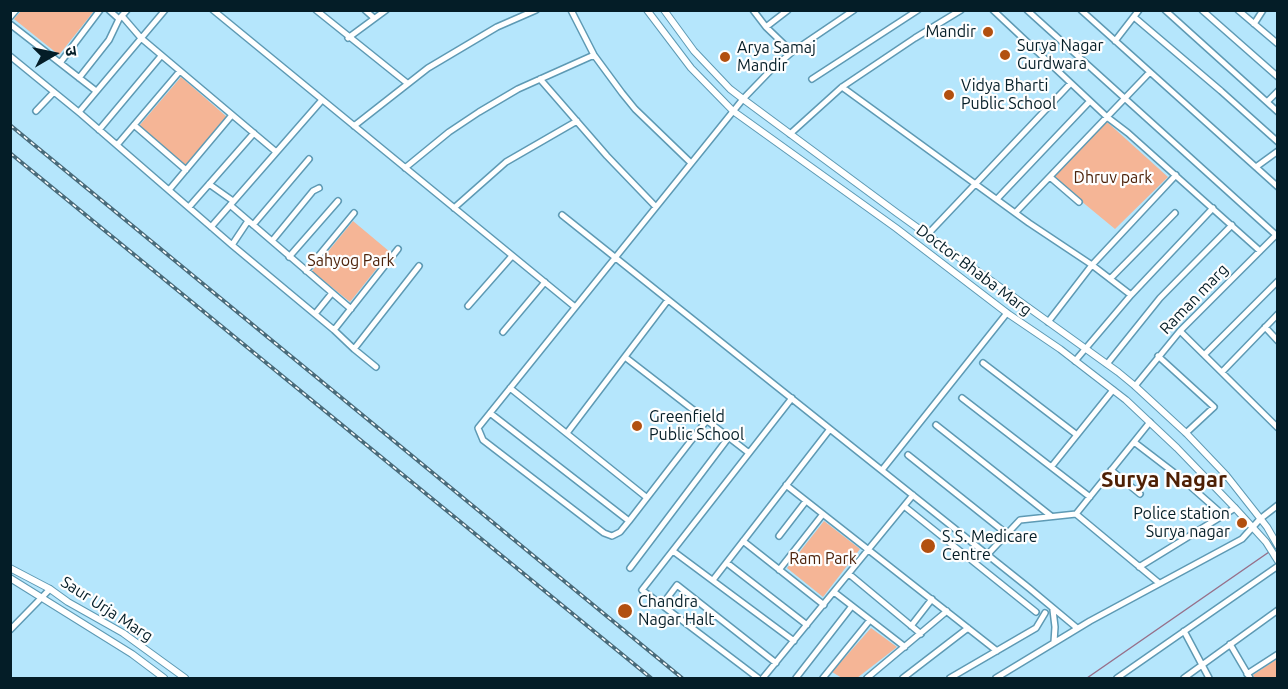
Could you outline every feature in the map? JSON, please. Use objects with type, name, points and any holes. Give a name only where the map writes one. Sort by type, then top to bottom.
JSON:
[{"type":"street","points":[[10,18],[16,10]]},
{"type":"street","points":[[60,63],[100,10]]},
{"type":"street","points":[[110,10],[141,39],[275,151]]},
{"type":"street","points":[[80,78],[109,40],[120,18],[127,10]]},
{"type":"street","points":[[79,112],[165,10]]},
{"type":"street","points":[[213,10],[575,307]]},
{"type":"street","points":[[316,10],[348,38],[407,83]]},
{"type":"street","points":[[365,10],[374,18]]},
{"type":"street","points":[[348,38],[386,10]]},
{"type":"street","points":[[354,126],[407,83],[461,47],[497,27],[536,10]]},
{"type":"street","points":[[571,10],[594,55],[635,109],[691,163]]},
{"type":"street","name":"Doctor Bhaba Marg","points":[[648,10],[691,68],[733,111],[1075,361],[1150,422],[1235,508],[1266,542],[1276,559]]},
{"type":"street","name":"Doctor Bhaba Marg","points":[[664,10],[694,51],[742,99],[1135,386],[1186,433],[1226,475],[1278,546]]},
{"type":"street","points":[[753,10],[766,27],[792,52]]},
{"type":"street","points":[[766,27],[788,10]]},
{"type":"street","points":[[707,420],[629,521],[616,535],[612,536],[603,533],[483,440],[478,428],[742,99],[792,52],[854,10]]},
{"type":"street","points":[[812,79],[918,10]]},
{"type":"street","points":[[790,134],[842,87],[961,10]]},
{"type":"street","points":[[993,10],[1070,84],[1260,251]]},
{"type":"street","points":[[1027,10],[1123,99],[1277,234]]},
{"type":"street","points":[[1081,10],[1278,187]]},
{"type":"street","points":[[1115,41],[1139,10]]},
{"type":"street","points":[[1164,10],[1278,112]]},
{"type":"street","points":[[1203,10],[1278,77]]},
{"type":"street","points":[[1238,10],[1278,44]]},
{"type":"street","points":[[1254,24],[1263,10]]},
{"type":"street","points":[[1134,17],[1278,142]]},
{"type":"street","points":[[10,24],[96,91]]},
{"type":"street","points":[[405,168],[478,112],[518,89],[594,55]]},
{"type":"street","points":[[10,56],[79,112],[376,367]]},
{"type":"street","points":[[99,130],[161,56]]},
{"type":"street","points":[[117,145],[180,71]]},
{"type":"street","points":[[1016,212],[1150,72]]},
{"type":"street","points":[[540,79],[607,156],[656,207]]},
{"type":"street","points":[[928,234],[977,185],[1070,84]]},
{"type":"street","points":[[842,87],[1131,295]]},
{"type":"street","points":[[1267,102],[1278,91]]},
{"type":"street","points":[[36,111],[54,92]]},
{"type":"street","points":[[211,227],[275,151],[322,100]]},
{"type":"street","points":[[997,199],[1090,101]]},
{"type":"street","points":[[169,190],[232,115]]},
{"type":"street","points":[[454,208],[506,162],[577,121]]},
{"type":"street","points":[[134,125],[186,170]]},
{"type":"street","points":[[189,207],[254,133]]},
{"type":"street","points":[[1256,167],[1278,151]]},
{"type":"street","points":[[232,245],[309,159]]},
{"type":"street","points":[[1048,322],[1092,265],[1176,175]]},
{"type":"street","points":[[1050,177],[1079,202]]},
{"type":"street","points":[[209,184],[289,257],[351,309]]},
{"type":"street","points":[[272,241],[313,191],[319,188]]},
{"type":"street","points":[[289,257],[338,201]]},
{"type":"street","points":[[1075,361],[1131,295],[1213,208]]},
{"type":"street","points":[[306,271],[354,213]]},
{"type":"street","points":[[1110,279],[1175,213]]},
{"type":"street","points":[[561,215],[1077,628]]},
{"type":"street","points":[[1107,364],[1160,298],[1232,225]]},
{"type":"street","name":"Raman marg","points":[[1135,386],[1180,331],[1277,234]]},
{"type":"street","points":[[334,330],[398,249]]},
{"type":"street","points":[[468,306],[512,256]]},
{"type":"street","points":[[354,350],[418,266]]},
{"type":"street","points":[[1205,354],[1278,281]]},
{"type":"street","points":[[503,332],[545,282]]},
{"type":"street","points":[[315,314],[332,293]]},
{"type":"street","points":[[567,433],[668,300]]},
{"type":"street","points":[[882,470],[1007,313]]},
{"type":"street","points":[[1222,372],[1278,314]]},
{"type":"street","points":[[1264,327],[1278,341]]},
{"type":"street","points":[[1180,331],[1278,428]]},
{"type":"street","points":[[1158,356],[1214,407],[1186,433]]},
{"type":"street","points":[[625,357],[749,453]]},
{"type":"street","points":[[983,363],[1077,435]]},
{"type":"street","points":[[510,388],[646,497]]},
{"type":"street","points":[[1052,466],[1113,390]]},
{"type":"street","points":[[962,398],[1090,497]]},
{"type":"street","points":[[758,678],[642,590],[792,399]]},
{"type":"street","points":[[490,413],[629,521]]},
{"type":"street","points":[[1076,514],[1150,422]]},
{"type":"street","points":[[936,425],[1051,516]]},
{"type":"street","points":[[712,580],[830,429]]},
{"type":"street","points":[[630,568],[729,437]]},
{"type":"street","points":[[1134,442],[1223,515]]},
{"type":"street","points":[[908,455],[1007,534]]},
{"type":"street","points":[[1111,470],[1140,494]]},
{"type":"street","points":[[786,485],[997,651]]},
{"type":"street","points":[[763,678],[913,495]]},
{"type":"street","points":[[778,536],[806,501]]},
{"type":"street","points":[[996,678],[1077,628],[1242,539],[1260,519],[1278,505]]},
{"type":"street","points":[[904,506],[1036,612]]},
{"type":"street","points":[[1139,567],[1235,508]]},
{"type":"street","points":[[779,570],[823,514]]},
{"type":"street","points":[[988,555],[1023,519],[1076,514],[1159,583]]},
{"type":"street","points":[[743,541],[824,605]]},
{"type":"street","points":[[673,551],[794,641]]},
{"type":"street","points":[[727,563],[807,625]]},
{"type":"street","points":[[1117,678],[1278,566]]},
{"type":"street","name":"Saur Urja Marg","points":[[10,568],[123,633],[185,678]]},
{"type":"street","points":[[849,574],[921,634]]},
{"type":"street","name":"Saur Urja Marg","points":[[10,578],[132,654],[164,678]]},
{"type":"street","points":[[662,605],[677,585],[776,663]]},
{"type":"street","points":[[10,630],[50,589]]},
{"type":"street","points":[[834,592],[905,647]]},
{"type":"street","points":[[911,626],[932,599]]},
{"type":"street","points":[[796,678],[852,606]]},
{"type":"street","points":[[1053,608],[1054,642]]},
{"type":"street","points":[[1184,678],[1278,610]]},
{"type":"street","points":[[867,678],[946,611]]},
{"type":"street","points":[[951,678],[1036,628],[1045,613]]},
{"type":"street","points":[[823,678],[870,620]]},
{"type":"street","points":[[903,678],[968,628]]},
{"type":"street","points":[[1184,631],[1209,678]]},
{"type":"street","points":[[1230,644],[1249,676],[1278,654]]},
{"type":"street","points":[[828,673],[835,678]]},
{"type":"green space","points":[[21,11],[94,11],[59,55],[14,19]]},
{"type":"green space","points":[[181,77],[227,117],[186,166],[139,126]]},
{"type":"green space","name":"Dhruv park","points":[[1106,121],[1168,177],[1115,229],[1052,177]]},
{"type":"green space","name":"Sahyog Park","points":[[353,221],[390,252],[350,302],[312,271]]},
{"type":"green space","name":"Ram Park","points":[[824,521],[860,549],[823,597],[787,568]]},
{"type":"green space","points":[[871,628],[897,647],[857,678],[842,678],[832,672]]},
{"type":"green space","points":[[1277,659],[1277,678],[1255,678],[1253,675]]},
{"type":"waterway","points":[[1087,678],[1269,552]]},
{"type":"railway","points":[[10,125],[682,678]]},
{"type":"railway","points":[[10,153],[651,678]]},
{"type":"place","name":"Mandir","points":[[988,32]]},
{"type":"place","name":"Surya Nagar Gurdwara","points":[[1005,55]]},
{"type":"place","name":"Arya Samaj Mandir","points":[[725,57]]},
{"type":"place","name":"Vidya Bharti Public School","points":[[949,95]]},
{"type":"place","name":"Greenfield Public School","points":[[637,426]]},
{"type":"place","name":"Police station Surya nagar","points":[[1242,523]]},
{"type":"place","name":"S.S. Medicare Centre","points":[[928,546]]},
{"type":"place","name":"Chandra Nagar Halt","points":[[625,611]]},
{"type":"district","name":"Surya Nagar","points":[[1164,480]]}]
